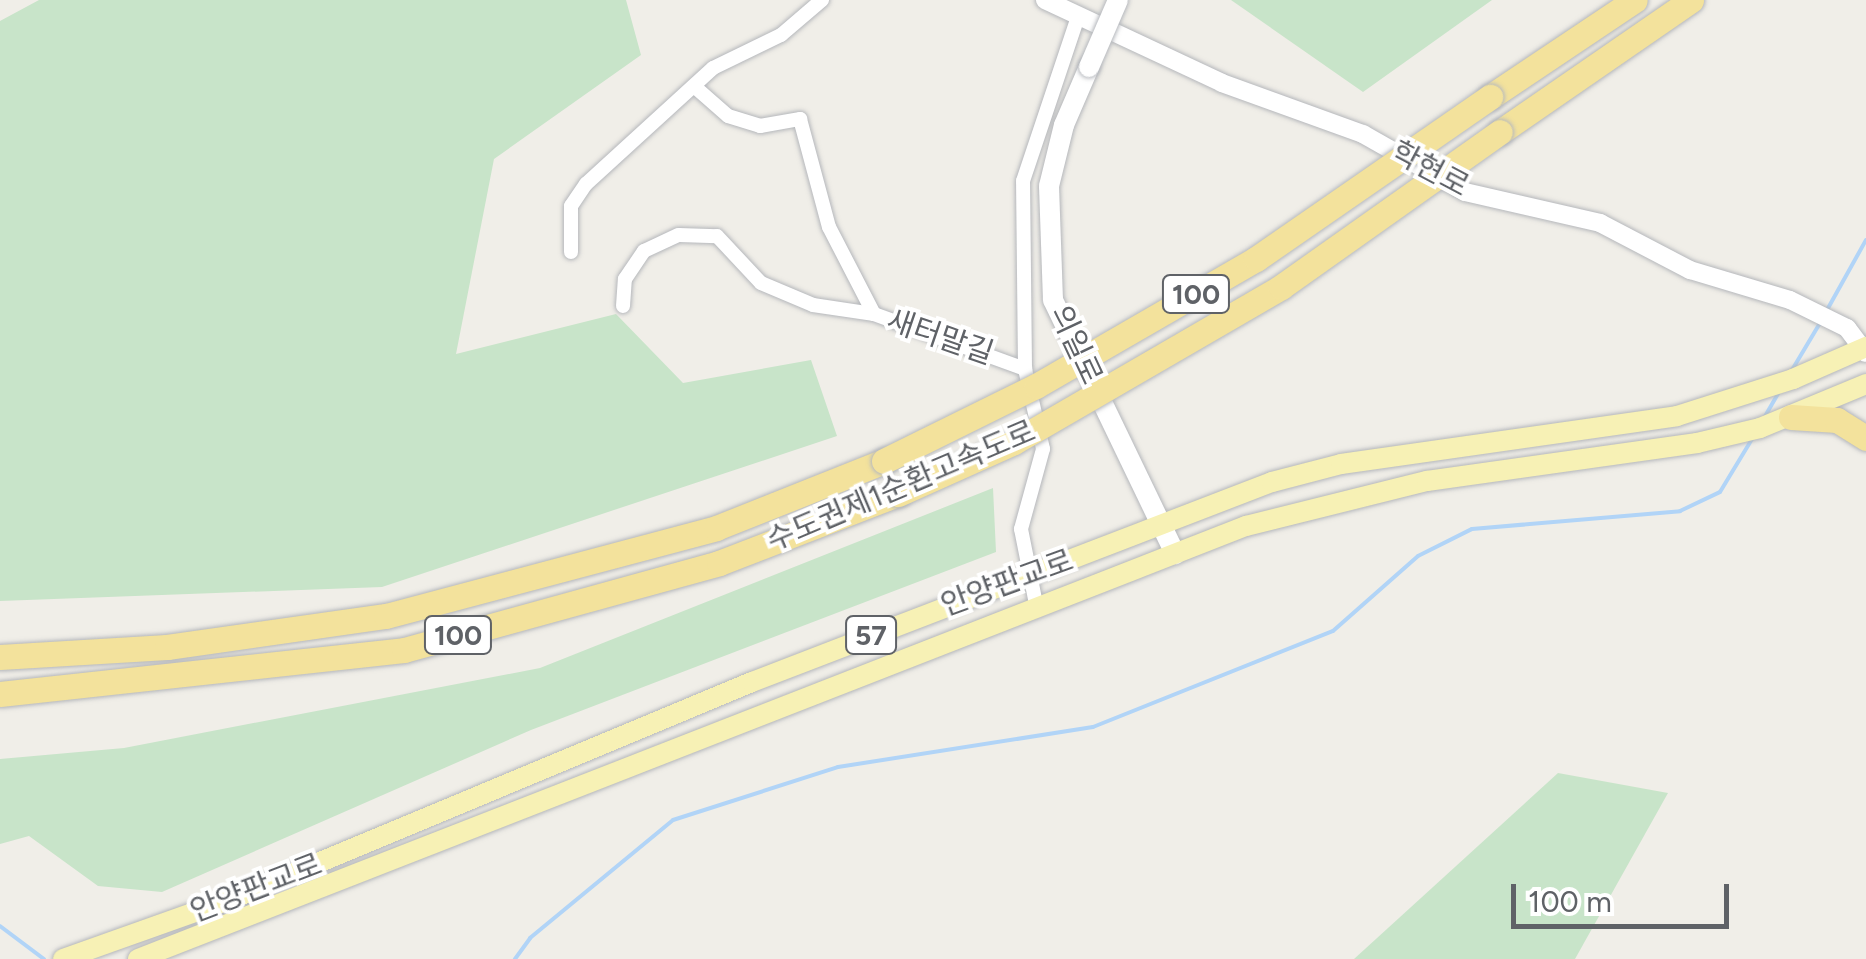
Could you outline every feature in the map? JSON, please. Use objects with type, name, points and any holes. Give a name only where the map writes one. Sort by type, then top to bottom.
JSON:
[{"type":"highway","name":"수도권제1순환고속도로","points":[[0,657],[167,646],[386,616],[716,528],[884,461],[1036,386],[1256,259],[1635,0]]},
{"type":"highway","name":"수도권제1순환고속도로","points":[[0,694],[404,650],[719,563],[898,494],[1014,442],[1281,286],[1691,0]]},
{"type":"highway","points":[[1784,419],[1837,420],[1866,438]]},
{"type":"main road","name":"의일로","points":[[1118,0],[1064,124],[1049,186],[1053,300],[1175,554]]},
{"type":"main road","name":"안양판교로","points":[[63,959],[1026,575],[1272,482],[1342,464],[1677,416],[1793,379],[1865,349]]},
{"type":"main road","name":"안양판교로","points":[[138,959],[1175,554],[1349,496],[1697,444],[1784,419],[1866,384]]},
{"type":"street","points":[[571,252],[571,206],[586,184],[713,68],[781,35],[822,0]]},
{"type":"street","name":"학현로","points":[[1045,0],[1222,83],[1363,134],[1465,192],[1600,222],[1690,270],[1790,300],[1832,324],[1848,328],[1865,349]]},
{"type":"street","points":[[1025,370],[1023,181],[1078,17]]},
{"type":"street","name":"새터말길","points":[[694,88],[728,116],[760,126],[800,119],[829,227],[874,314],[1025,370],[1043,450],[1021,529],[1026,575],[1036,608]]},
{"type":"street","points":[[623,306],[625,278],[644,250],[679,235],[717,236],[761,283],[812,305],[874,314]]},
{"type":"green space","points":[[39,0],[626,0],[641,55],[494,159],[456,354],[616,314],[683,383],[811,360],[837,436],[382,587],[0,601],[0,21]]},
{"type":"green space","points":[[1231,0],[1492,0],[1363,92]]},
{"type":"green space","points":[[993,488],[996,552],[531,730],[162,892],[98,886],[29,836],[0,844],[0,759],[124,748],[540,668]]},
{"type":"green space","points":[[1558,773],[1668,793],[1575,959],[1354,959]]},
{"type":"waterway","points":[[1827,310],[1866,240]]},
{"type":"waterway","points":[[1792,370],[1820,323]]},
{"type":"waterway","points":[[1764,418],[1779,392]]},
{"type":"waterway","points":[[515,959],[530,938],[673,820],[838,767],[1093,727],[1333,631],[1418,556],[1472,529],[1680,511],[1720,492],[1752,439]]},
{"type":"waterway","points":[[0,926],[44,959]]}]
